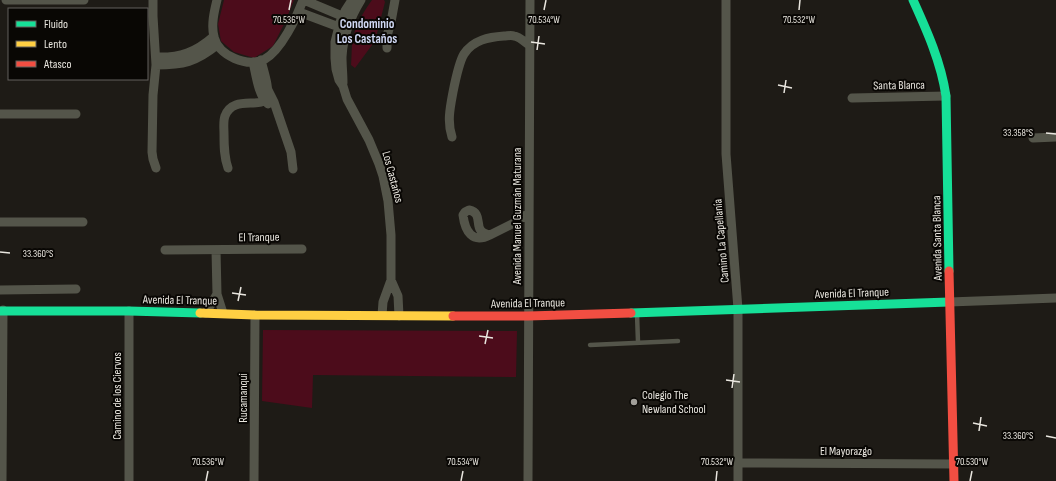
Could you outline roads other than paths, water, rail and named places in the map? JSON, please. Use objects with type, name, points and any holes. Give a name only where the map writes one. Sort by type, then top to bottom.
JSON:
[{"type":"main road","name":"Avenida Santa Blanca","points":[[913,0],[938,60],[943,75],[946,96],[949,302],[954,481]]},
{"type":"main road","name":"Avenida El Tranque","points":[[2,310],[129,311],[255,315],[528,316],[949,302]]},
{"type":"street","points":[[6,0],[84,0]]},
{"type":"street","points":[[153,0],[153,28],[156,61],[153,95],[152,146],[153,159],[156,168]]},
{"type":"street","points":[[217,0],[213,19],[214,36],[218,45],[224,52],[243,61],[257,61],[269,56],[289,30],[304,0],[342,16]]},
{"type":"street","points":[[299,12],[343,27],[342,16],[352,0]]},
{"type":"street","name":"Los Castaños","points":[[361,0],[352,16],[343,27],[343,86],[347,99],[374,152],[386,188],[390,218],[391,280],[398,296],[399,316]]},
{"type":"street","points":[[387,48],[387,36],[395,0]]},
{"type":"street","name":"Avenida Manuel Guzmán Maturana","points":[[528,481],[530,0]]},
{"type":"street","name":"Camino La Capellanía","points":[[726,0],[726,154],[738,309],[738,481]]},
{"type":"street","points":[[515,36],[521,30],[530,25]]},
{"type":"street","points":[[156,61],[188,53],[199,48],[214,36]]},
{"type":"street","points":[[452,137],[449,128],[450,109],[454,86],[464,55],[469,48],[489,37],[515,36],[529,45]]},
{"type":"street","points":[[156,61],[177,65],[189,62],[204,55],[218,45]]},
{"type":"street","points":[[228,168],[224,155],[226,114],[237,104],[259,102],[264,100],[267,96],[257,61]]},
{"type":"street","points":[[248,102],[264,89]]},
{"type":"street","points":[[264,89],[274,102],[291,152],[293,169]]},
{"type":"street","name":"Santa Blanca","points":[[852,98],[946,96]]},
{"type":"street","points":[[264,100],[276,111]]},
{"type":"street","points":[[0,114],[76,114]]},
{"type":"street","points":[[1033,138],[1056,137]]},
{"type":"street","points":[[490,235],[512,224],[529,213]]},
{"type":"street","points":[[0,222],[82,222]]},
{"type":"street","points":[[512,224],[529,230]]},
{"type":"street","name":"El Tranque","points":[[164,250],[302,248]]},
{"type":"street","points":[[216,250],[216,294],[223,313]]},
{"type":"street","name":"Los Castaños","points":[[382,316],[383,302],[391,280]]},
{"type":"street","points":[[0,290],[76,289]]},
{"type":"street","points":[[206,313],[216,294]]},
{"type":"street","name":"Avenida El Tranque","points":[[949,302],[1056,298]]},
{"type":"street","points":[[2,310],[2,481]]},
{"type":"street","name":"Camino de los Ciervos","points":[[129,311],[129,481]]},
{"type":"street","name":"Rucamanqui","points":[[254,481],[255,315]]},
{"type":"street","name":"El Mayorazgo","points":[[738,463],[953,464]]},
{"type":"lane","points":[[637,312],[638,342]]},
{"type":"lane","points":[[590,345],[678,341]]},
{"type":"place","name":"Colegio The Newland School","points":[[634,402]]},
{"type":"district","name":"Condominio Los Castaños","points":[[367,30]]}]
